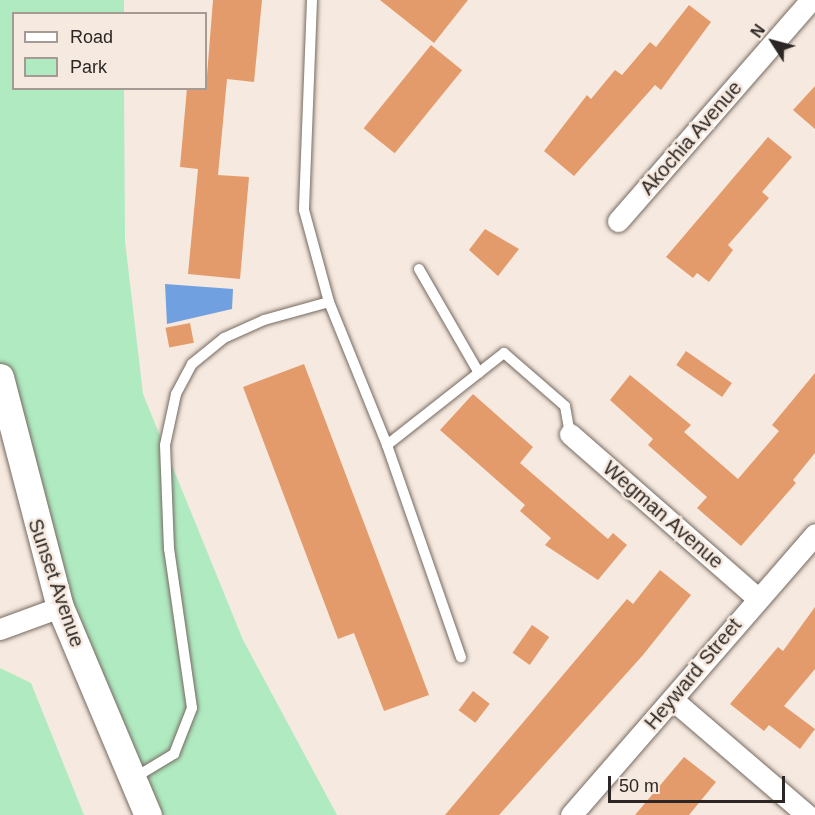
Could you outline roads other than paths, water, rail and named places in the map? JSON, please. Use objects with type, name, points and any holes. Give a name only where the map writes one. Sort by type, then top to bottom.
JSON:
[{"type":"street","name":"Akochia Avenue","points":[[618,221],[811,0]]},
{"type":"street","name":"Sunset Avenue","points":[[0,377],[60,607],[148,815]]},
{"type":"street","name":"Wegman Avenue","points":[[570,434],[756,597]]},
{"type":"street","name":"Heyward Street","points":[[571,815],[673,700],[756,597],[815,534]]},
{"type":"street","points":[[0,628],[60,607]]},
{"type":"street","points":[[673,700],[807,815]]},
{"type":"lane","points":[[312,0],[304,210],[329,302],[387,445],[461,658]]},
{"type":"lane","points":[[419,269],[479,373]]},
{"type":"lane","points":[[132,778],[174,754],[192,708],[169,549],[165,445],[176,394],[192,364],[224,338],[264,320],[329,302]]},
{"type":"lane","points":[[387,445],[504,353],[565,406],[570,434]]},
{"type":"water","points":[[165,284],[233,289],[232,309],[167,324]]}]
